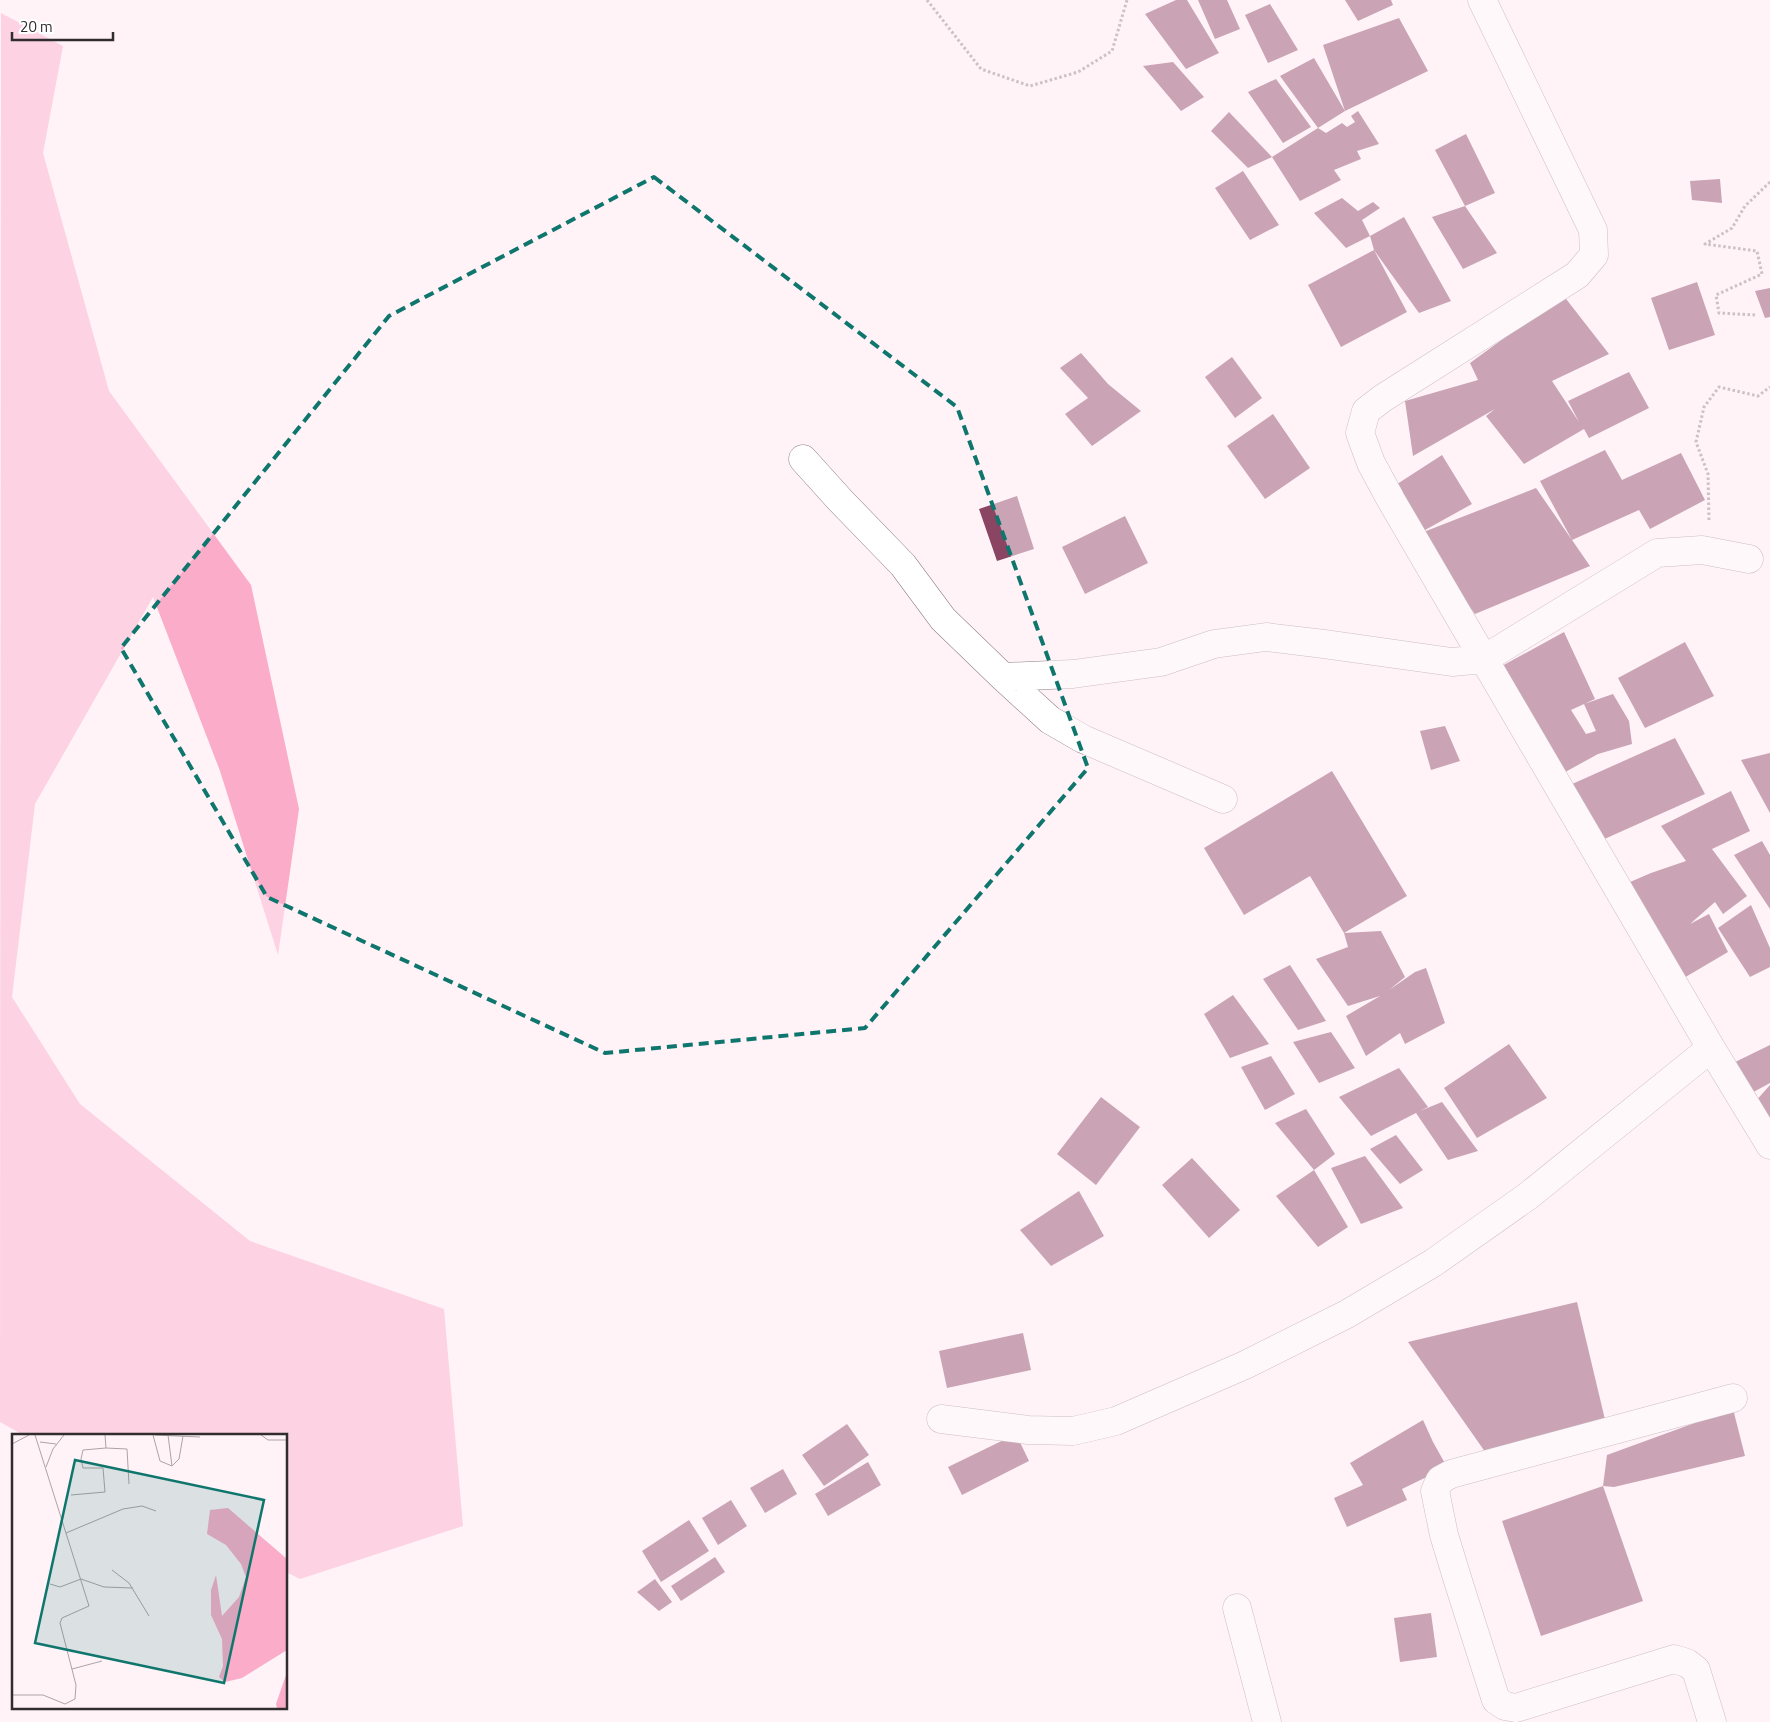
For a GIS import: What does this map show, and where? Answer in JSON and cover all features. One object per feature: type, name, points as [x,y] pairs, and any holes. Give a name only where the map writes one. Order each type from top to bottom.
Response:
[{"type":"street","points":[[1482,0],[1593,230],[1594,255],[1577,275],[1383,398],[1366,411],[1360,433],[1371,463],[1391,500],[1711,1048],[1770,1145]]},
{"type":"street","points":[[803,459],[903,565],[943,619],[1050,720],[1083,739],[1223,799]]},
{"type":"street","points":[[1003,677],[1074,674],[1162,662],[1214,644],[1266,637],[1444,661],[1484,659],[1657,553],[1702,550],[1749,559]]},
{"type":"street","points":[[941,1418],[1028,1430],[1073,1432],[1116,1421],[1245,1365],[1347,1314],[1433,1263],[1528,1196],[1711,1048]]},
{"type":"street","points":[[1712,1722],[1696,1670],[1674,1659],[1516,1708],[1505,1706],[1496,1700],[1444,1535],[1435,1491],[1440,1480],[1451,1474],[1734,1398]]},
{"type":"street","points":[[1237,1608],[1267,1722]]},
{"type":"path","points":[[927,0],[981,69],[1030,86],[1078,72],[1112,51],[1127,0]]},
{"type":"path","points":[[1755,315],[1718,313],[1716,296],[1762,274],[1757,251],[1705,244],[1732,228],[1745,206],[1770,182]]},
{"type":"path","points":[[1702,550],[1709,521],[1708,474],[1696,442],[1704,407],[1719,386],[1758,396],[1770,387]]},
{"type":"highlighted area","points":[[654,177],[957,407],[1088,768],[865,1028],[605,1053],[267,897],[121,648],[389,316]]},
{"type":"shaded area","points":[[1,13],[63,46],[43,153],[109,391],[251,585],[299,809],[278,955],[220,771],[153,597],[35,804],[12,997],[80,1104],[250,1241],[444,1309],[463,1526],[300,1579],[288,1573],[288,1434],[21,1434],[0,1422]]},
{"type":"building","points":[[1176,0],[1187,0],[1219,53],[1186,69],[1145,14]]},
{"type":"building","points":[[1198,0],[1227,0],[1240,29],[1215,39]]},
{"type":"building","points":[[1345,0],[1391,0],[1393,5],[1358,21]]},
{"type":"building","points":[[1270,4],[1298,50],[1268,63],[1245,15]]},
{"type":"building","points":[[1399,18],[1428,71],[1345,111],[1323,45]]},
{"type":"building","points":[[1314,58],[1345,111],[1318,128],[1280,76]]},
{"type":"building","points":[[1173,62],[1204,97],[1181,111],[1143,66]]},
{"type":"building","points":[[1276,79],[1311,127],[1283,143],[1248,92]]},
{"type":"building","points":[[1358,111],[1379,144],[1357,151],[1361,159],[1334,170],[1341,180],[1300,201],[1272,157],[1318,128],[1326,133],[1342,123],[1347,127],[1355,122],[1351,116]]},
{"type":"building","points":[[1229,112],[1272,157],[1248,168],[1211,131]]},
{"type":"building","points":[[1466,134],[1495,193],[1465,206],[1435,150]]},
{"type":"building","points":[[1243,171],[1279,225],[1250,240],[1215,188]]},
{"type":"building","points":[[1720,179],[1722,203],[1692,200],[1690,181]]},
{"type":"building","points":[[1342,198],[1358,211],[1373,202],[1380,208],[1362,220],[1370,236],[1346,248],[1314,213]]},
{"type":"building","points":[[1465,206],[1497,253],[1463,269],[1432,217]]},
{"type":"building","points":[[1404,217],[1451,301],[1419,313],[1374,250],[1370,236]]},
{"type":"building","points":[[1374,250],[1407,312],[1341,347],[1308,285]]},
{"type":"building","points":[[1697,282],[1715,335],[1669,350],[1651,298]]},
{"type":"building","points":[[1770,288],[1770,317],[1765,318],[1755,291]]},
{"type":"building","points":[[1563,295],[1609,354],[1552,381],[1579,422],[1568,401],[1629,372],[1649,408],[1589,438],[1584,429],[1524,464],[1486,416],[1495,409],[1413,456],[1405,401],[1478,380],[1470,363]]},
{"type":"building","points":[[1081,353],[1108,384],[1141,411],[1092,446],[1065,414],[1088,398],[1060,368]]},
{"type":"building","points":[[1232,357],[1262,398],[1235,418],[1205,377]]},
{"type":"building","points":[[1273,414],[1310,468],[1265,499],[1227,446]]},
{"type":"building","points":[[1605,450],[1622,480],[1681,453],[1705,500],[1650,529],[1639,510],[1572,540],[1540,481]]},
{"type":"building","points":[[1442,455],[1472,504],[1416,535],[1391,488]]},
{"type":"building","points":[[1536,488],[1590,566],[1475,614],[1416,535]]},
{"type":"building","points":[[1017,496],[1034,549],[997,561],[979,509]]},
{"type":"building","points":[[1125,516],[1148,563],[1085,594],[1062,547]]},
{"type":"building","points":[[1564,632],[1595,699],[1584,704],[1613,694],[1629,721],[1632,744],[1598,754],[1558,776],[1500,667]],"holes":[[[1584,704],[1596,731],[1586,734],[1571,710]]]},
{"type":"building","points":[[1685,642],[1714,696],[1645,728],[1618,678]]},
{"type":"building","points":[[1445,726],[1460,761],[1431,770],[1420,731]]},
{"type":"building","points":[[1675,738],[1705,794],[1600,841],[1561,789]]},
{"type":"building","points":[[1770,753],[1770,813],[1741,760]]},
{"type":"building","points":[[1332,771],[1407,896],[1344,933],[1310,876],[1244,915],[1204,848]]},
{"type":"building","points":[[1731,791],[1750,831],[1712,849],[1747,896],[1723,914],[1715,902],[1690,924],[1709,914],[1728,952],[1677,982],[1623,885],[1686,861],[1661,826]]},
{"type":"building","points":[[1762,841],[1770,855],[1770,909],[1734,855]]},
{"type":"building","points":[[1751,905],[1770,948],[1770,967],[1750,977],[1718,928]]},
{"type":"building","points":[[1381,931],[1405,977],[1389,990],[1415,972],[1426,968],[1445,1023],[1405,1044],[1400,1033],[1366,1056],[1346,1016],[1380,996],[1348,1006],[1316,959],[1348,947],[1344,933]]},
{"type":"building","points":[[1290,965],[1326,1021],[1298,1030],[1263,979]]},
{"type":"building","points":[[1233,995],[1269,1044],[1230,1058],[1204,1014]]},
{"type":"building","points":[[1331,1032],[1355,1068],[1319,1083],[1293,1042]]},
{"type":"building","points":[[1509,1044],[1547,1098],[1477,1138],[1444,1088]]},
{"type":"building","points":[[1770,1045],[1770,1083],[1748,1095],[1727,1066]]},
{"type":"building","points":[[1271,1056],[1295,1094],[1265,1110],[1241,1067]]},
{"type":"building","points":[[1399,1068],[1428,1107],[1420,1111],[1442,1102],[1478,1151],[1448,1160],[1416,1113],[1371,1136],[1339,1097]]},
{"type":"building","points":[[1770,1085],[1770,1138],[1754,1103]]},
{"type":"building","points":[[1101,1097],[1140,1127],[1096,1185],[1057,1154]]},
{"type":"building","points":[[1306,1109],[1335,1154],[1314,1170],[1275,1123]]},
{"type":"building","points":[[1396,1135],[1423,1170],[1400,1184],[1370,1149]]},
{"type":"building","points":[[1365,1156],[1403,1208],[1361,1224],[1331,1168]]},
{"type":"building","points":[[1192,1158],[1240,1210],[1209,1238],[1162,1185]]},
{"type":"building","points":[[1314,1170],[1348,1227],[1318,1247],[1276,1196]]},
{"type":"building","points":[[1079,1191],[1104,1236],[1051,1266],[1020,1230]]},
{"type":"building","points":[[1577,1302],[1607,1428],[1488,1456],[1408,1342]]},
{"type":"building","points":[[1023,1333],[1031,1370],[947,1388],[939,1351]]},
{"type":"building","points":[[1733,1409],[1745,1456],[1614,1487],[1603,1486],[1607,1455]]},
{"type":"building","points":[[1423,1420],[1447,1467],[1402,1489],[1407,1500],[1347,1527],[1334,1498],[1363,1485],[1350,1463]]},
{"type":"building","points":[[847,1424],[869,1455],[824,1486],[802,1455]]},
{"type":"building","points":[[1016,1434],[1029,1461],[962,1495],[948,1467]]},
{"type":"building","points":[[868,1462],[881,1485],[828,1516],[815,1494]]},
{"type":"building","points":[[783,1469],[797,1494],[765,1513],[750,1488]]},
{"type":"building","points":[[1603,1486],[1643,1601],[1541,1636],[1502,1521]]},
{"type":"building","points":[[731,1500],[747,1526],[718,1545],[702,1518]]},
{"type":"building","points":[[689,1520],[709,1551],[661,1582],[642,1551]]},
{"type":"building","points":[[715,1557],[725,1572],[681,1601],[671,1586]]},
{"type":"building","points":[[655,1579],[672,1602],[659,1611],[637,1592]]},
{"type":"building","points":[[1431,1613],[1437,1657],[1400,1662],[1394,1618]]}]
